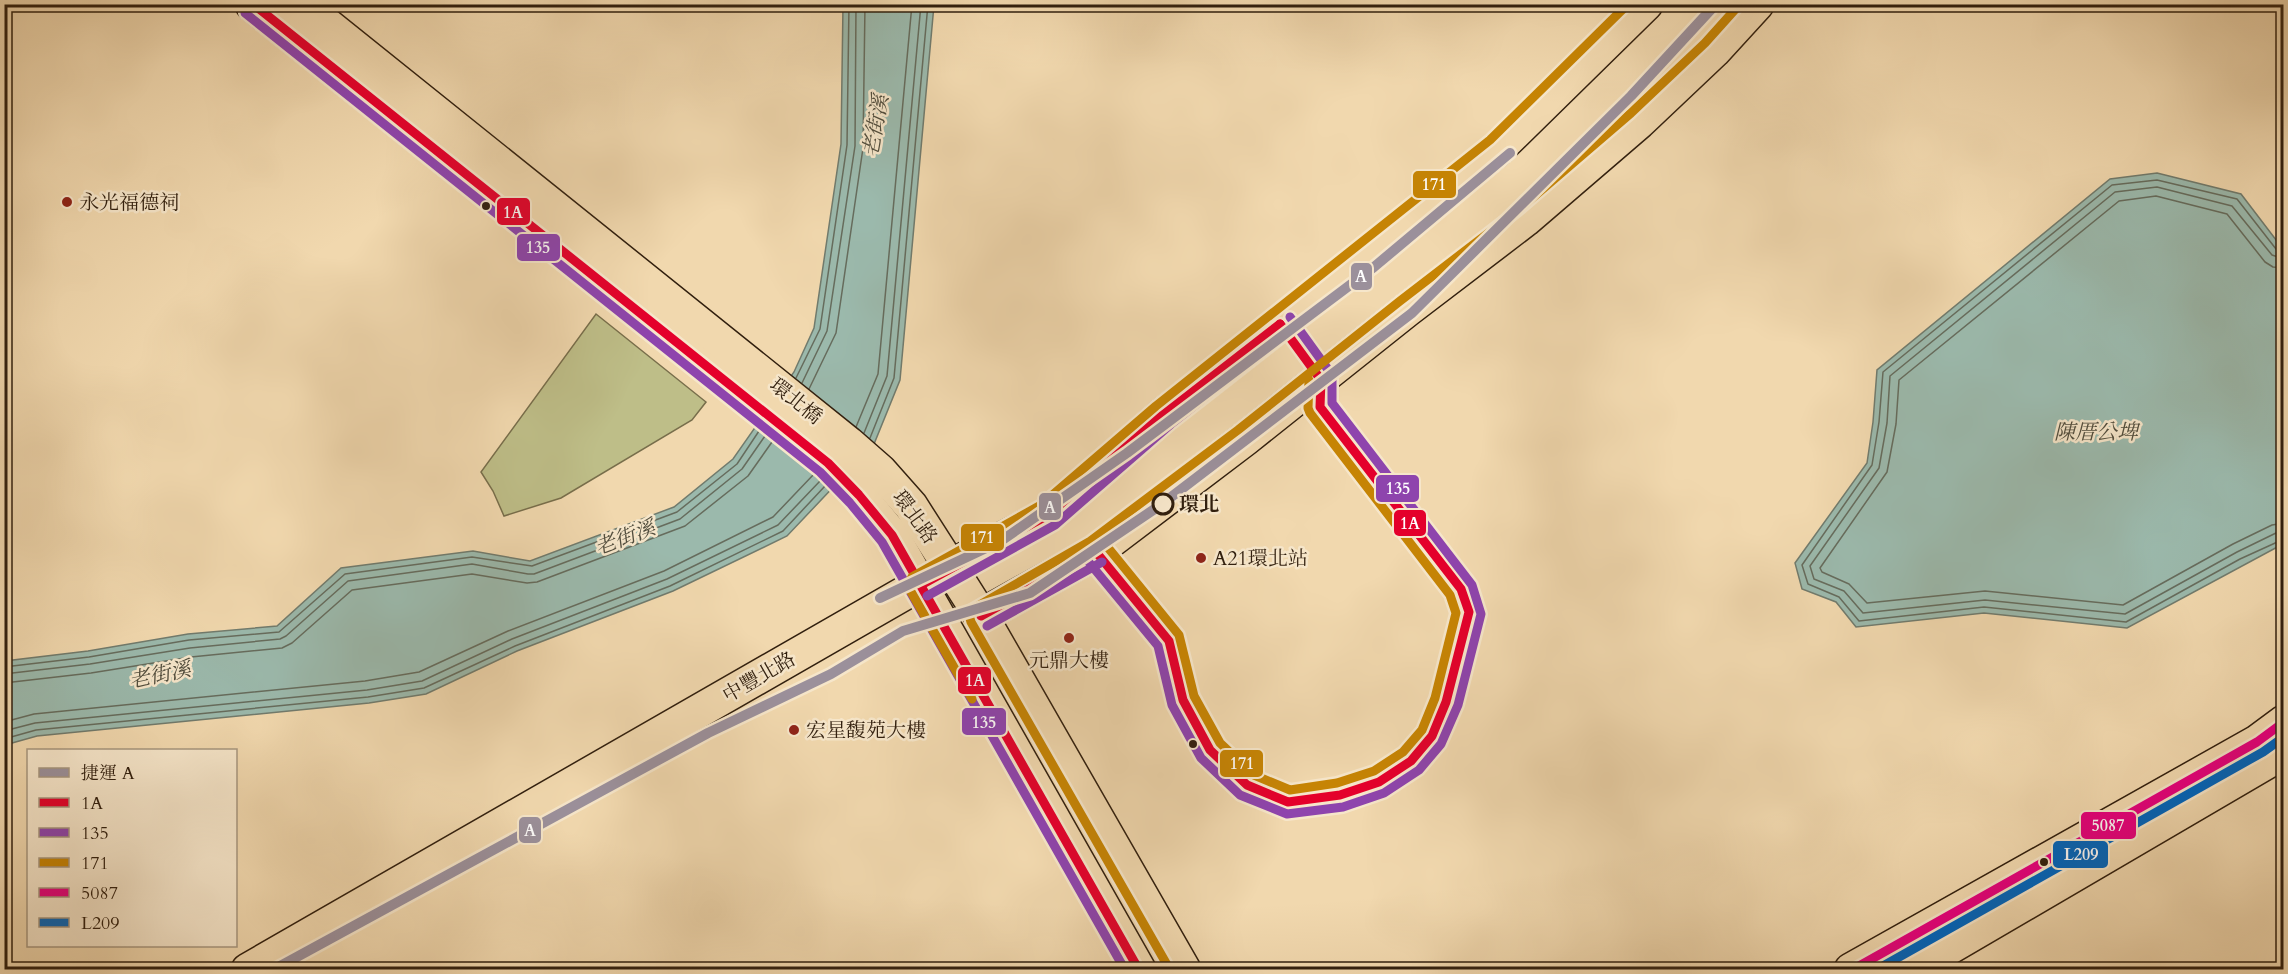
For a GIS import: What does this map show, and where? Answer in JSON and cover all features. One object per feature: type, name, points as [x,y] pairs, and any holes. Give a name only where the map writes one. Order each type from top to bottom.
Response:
[{"type":"main road","points":[[252,4],[703,346]]},
{"type":"main road","points":[[301,4],[703,346]]},
{"type":"main road","name":"中豐北路","points":[[248,969],[950,567],[1048,515],[1163,414],[1280,324],[1498,149],[1646,4]]},
{"type":"main road","points":[[921,585],[981,616],[1096,552],[1296,400],[1407,310],[1526,220],[1639,122],[1714,51],[1756,4]]},
{"type":"main road","name":"環北橋","points":[[703,346],[828,462],[870,483]]},
{"type":"main road","name":"環北路","points":[[870,483],[911,506],[981,616],[1184,969]]},
{"type":"main road","name":"環北路","points":[[870,483],[892,535],[1139,969]]},
{"type":"main road","points":[[1851,969],[2257,742],[2283,722]]},
{"type":"main road","points":[[1911,969],[2283,752]]},
{"type":"green space","points":[[596,314],[706,402],[692,420],[561,498],[504,516],[493,491],[481,472]]},
{"type":"water","name":"老街溪","points":[[843,5],[934,5],[900,380],[874,444],[787,536],[673,591],[517,651],[426,694],[369,703],[37,736],[5,745],[5,661],[88,651],[188,634],[277,626],[341,568],[473,551],[530,561],[674,507],[733,459],[794,372],[814,328],[841,144]]},
{"type":"water","name":"陳厝公埤","points":[[2157,173],[2241,194],[2283,249],[2283,544],[2127,628],[1984,613],[1856,627],[1836,602],[1802,589],[1795,563],[1867,463],[1877,370],[2110,179]]},
{"type":"metro line","name":"A","points":[[273,970],[708,733],[831,674],[903,631],[1030,593],[1162,504],[1412,313],[1631,96],[1716,4]]},
{"type":"metro line","name":"A","points":[[880,598],[1001,541],[1127,453],[1374,267],[1510,153]]},
{"type":"transit line","name":"1A","points":[[253,4],[828,463],[859,495],[892,535],[1139,970]]},
{"type":"transit line","name":"171","points":[[972,699],[910,590],[909,583],[912,577],[1041,505],[1156,406],[1490,140],[1628,4]]},
{"type":"transit line","name":"171","points":[[1170,970],[971,622],[969,615],[971,610],[1089,542],[1238,430],[1517,211],[1631,113],[1705,43],[1740,4]]},
{"type":"transit line","name":"135","points":[[245,13],[820,472],[850,503],[882,542],[1125,970]]},
{"type":"transit line","name":"135","points":[[1087,560],[1158,646],[1172,705],[1201,758],[1240,795],[1287,814],[1343,807],[1384,793],[1419,770],[1441,744],[1458,705],[1481,614],[1472,585],[1332,403],[1332,375],[1290,317]]},
{"type":"transit line","name":"1A","points":[[1096,552],[1169,641],[1183,700],[1210,750],[1247,785],[1288,802],[1340,795],[1379,782],[1411,761],[1432,736],[1446,702],[1469,612],[1461,589],[1320,407],[1321,380],[1280,324]]},
{"type":"transit line","name":"1A","points":[[921,585],[1048,515],[1163,415],[1280,324]]},
{"type":"transit line","name":"135","points":[[927,596],[1055,525],[1171,424],[1287,333]]},
{"type":"transit line","name":"171","points":[[1105,544],[1179,635],[1194,696],[1220,743],[1254,775],[1290,790],[1337,783],[1374,771],[1403,752],[1422,730],[1435,698],[1456,613],[1450,595],[1310,413],[1308,408],[1309,380]]},
{"type":"transit line","name":"1A","points":[[981,616],[1096,552]]},
{"type":"transit line","name":"135","points":[[987,626],[1102,562]]},
{"type":"transit line","name":"5087","points":[[1852,970],[2257,742],[2284,722]]},
{"type":"transit line","name":"L209","points":[[1876,970],[2263,752],[2284,737]]},
{"type":"place","name":"永光福德祠","points":[[67,202]]},
{"type":"place","name":"環北","points":[[1163,504]]},
{"type":"place","name":"A21環北站","points":[[1201,558]]},
{"type":"place","name":"元鼎大樓","points":[[1069,638]]},
{"type":"place","name":"宏星馥苑大樓","points":[[794,730]]}]
